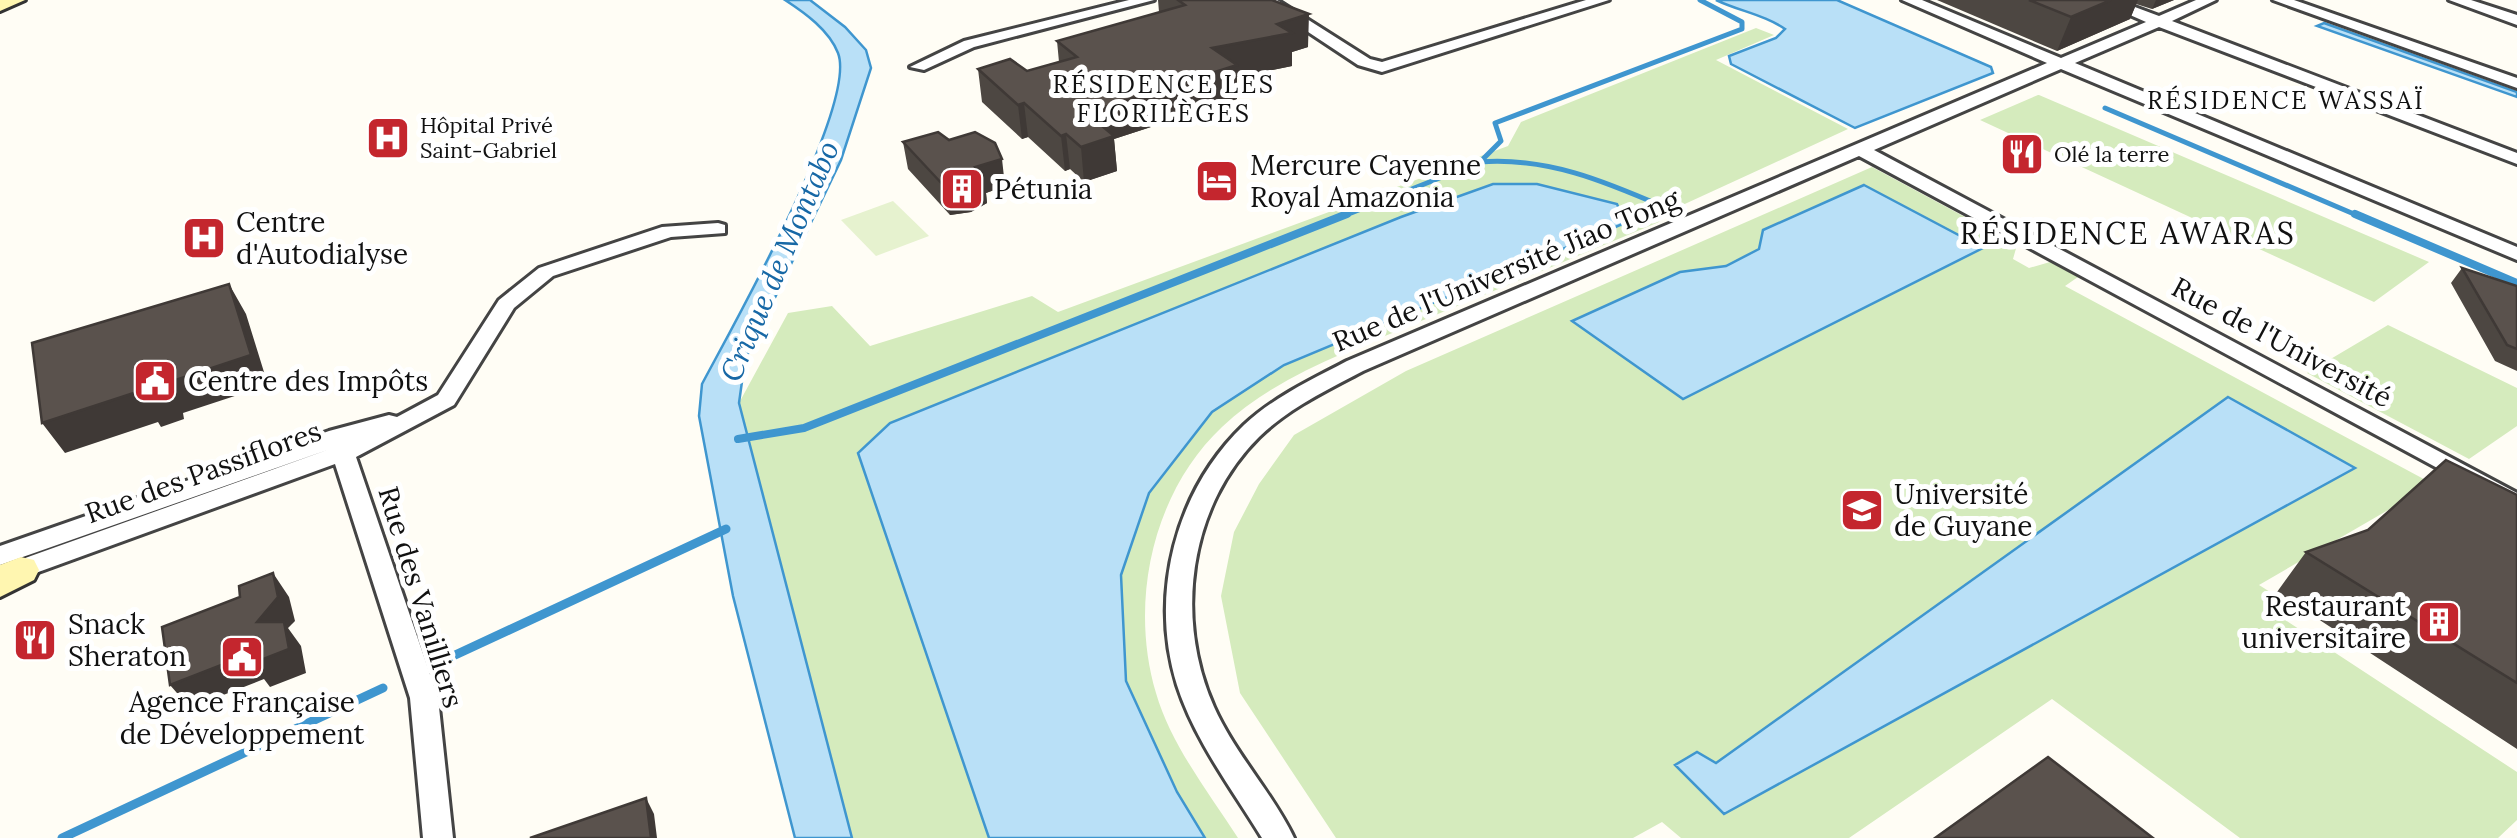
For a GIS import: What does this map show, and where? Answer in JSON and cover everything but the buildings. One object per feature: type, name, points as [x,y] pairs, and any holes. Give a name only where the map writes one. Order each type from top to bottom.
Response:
[{"type":"main road","points":[[0,5],[14,0]]},
{"type":"street","points":[[918,67],[969,44],[1148,0]]},
{"type":"street","points":[[1266,0],[1372,66],[1396,66],[1602,0]]},
{"type":"street","points":[[1909,0],[2513,248]]},
{"type":"street","points":[[2102,0],[2517,158]]},
{"type":"street","name":"Rue de l'Université Jiao Tong","points":[[1279,838],[1223,749],[1191,686],[1177,613],[1185,542],[1211,482],[1241,441],[1288,402],[1355,366],[2209,0]]},
{"type":"street","points":[[2280,0],[2517,84]]},
{"type":"street","points":[[2456,0],[2517,20]]},
{"type":"street","name":"Rue de l'Université","points":[[1861,150],[2517,503]]},
{"type":"street","name":"Rue des Passiflores","points":[[6,565],[422,414],[455,389],[510,298],[546,272],[669,231],[718,229]]},
{"type":"street","name":"Rue des Vanilliers","points":[[340,445],[424,698],[438,838]]},
{"type":"green space","points":[[1756,28],[1774,35],[1716,60],[1848,129],[1663,214],[1659,222],[1291,378],[1222,427],[1178,484],[1153,551],[1145,623],[1148,658],[1171,731],[1238,838],[1205,838],[1177,792],[1126,681],[1121,575],[1149,493],[1212,412],[1284,365],[1625,224],[1537,184],[1493,184],[1401,217],[890,423],[858,452],[989,838],[852,838],[739,403],[788,313],[832,306],[870,346],[1032,296],[1058,312],[1508,146],[1521,122]]},
{"type":"green space","points":[[2038,95],[2429,262],[2374,302],[1980,120]]},
{"type":"green space","name":"Université de Guyane","points":[[1872,167],[2017,245],[2013,259],[2029,268],[2050,262],[2078,277],[2065,286],[2433,484],[2259,585],[2291,605],[2282,618],[2517,772],[2517,820],[2498,838],[2240,838],[2052,699],[1849,838],[1681,838],[1662,822],[1633,838],[1336,838],[1240,693],[1221,596],[1234,532],[1259,484],[1294,435],[1406,371]]},
{"type":"green space","points":[[893,201],[929,236],[876,256],[841,220]]},
{"type":"green space","points":[[2388,325],[2517,388],[2517,426],[2469,459],[2307,373]]},
{"type":"water","name":"Crique de Montabo","points":[[785,0],[810,0],[845,27],[866,50],[871,68],[841,160],[745,360],[739,403],[852,838],[795,838],[733,596],[699,416],[702,384],[763,269],[811,166],[839,80],[838,53],[829,37]]},
{"type":"water","points":[[1716,0],[1837,0],[1991,67],[1993,73],[1855,128],[1731,64],[1729,56],[1776,38],[1785,29]]},
{"type":"water","points":[[2324,23],[2517,92],[2517,97],[2317,26]]},
{"type":"water","points":[[1493,184],[1537,184],[1617,204],[1625,223],[1284,365],[1212,412],[1149,493],[1121,575],[1126,681],[1177,792],[1205,838],[989,838],[858,453],[890,423],[1401,217]]},
{"type":"water","points":[[1864,185],[1983,248],[1683,399],[1572,321],[1680,272],[1726,266],[1759,249],[1763,230]]},
{"type":"water","points":[[2228,397],[2355,468],[1724,814],[1675,765],[1697,752],[1716,763]]},
{"type":"waterway","points":[[1481,161],[1501,141],[1495,123],[1742,29],[1742,22],[1700,0]]},
{"type":"waterway","points":[[2105,108],[2361,217]]},
{"type":"waterway","points":[[1341,217],[1480,162],[1505,161],[1552,167],[1597,180],[1664,207]]},
{"type":"waterway","points":[[738,439],[804,428],[1347,214]]},
{"type":"waterway","points":[[2355,214],[2517,283]]},
{"type":"waterway","points":[[453,656],[726,529]]},
{"type":"waterway","points":[[62,838],[383,688]]},
{"type":"place","name":"Hôpital Privé Saint-Gabriel","points":[[388,138]]},
{"type":"place","name":"Olé la terre","points":[[2022,154]]},
{"type":"place","name":"Mercure Cayenne Royal Amazonia","points":[[1217,181]]},
{"type":"place","name":"Pétunia","points":[[962,189]]},
{"type":"place","name":"Centre d'Autodialyse","points":[[204,238]]},
{"type":"place","name":"Centre des Impôts","points":[[155,381]]},
{"type":"place","name":"Université de Guyane","points":[[1862,510]]},
{"type":"place","name":"Restaurant universitaire","points":[[2439,622]]},
{"type":"place","name":"Snack Sheraton","points":[[35,640]]},
{"type":"place","name":"Agence Française de Développement","points":[[242,657]]},
{"type":"district","name":"RÉSIDENCE LES FLORILÈGES","points":[[1164,98]]},
{"type":"district","name":"RÉSIDENCE WASSAÏ","points":[[2286,100]]},
{"type":"district","name":"RÉSIDENCE AWARAS","points":[[2128,233]]}]
